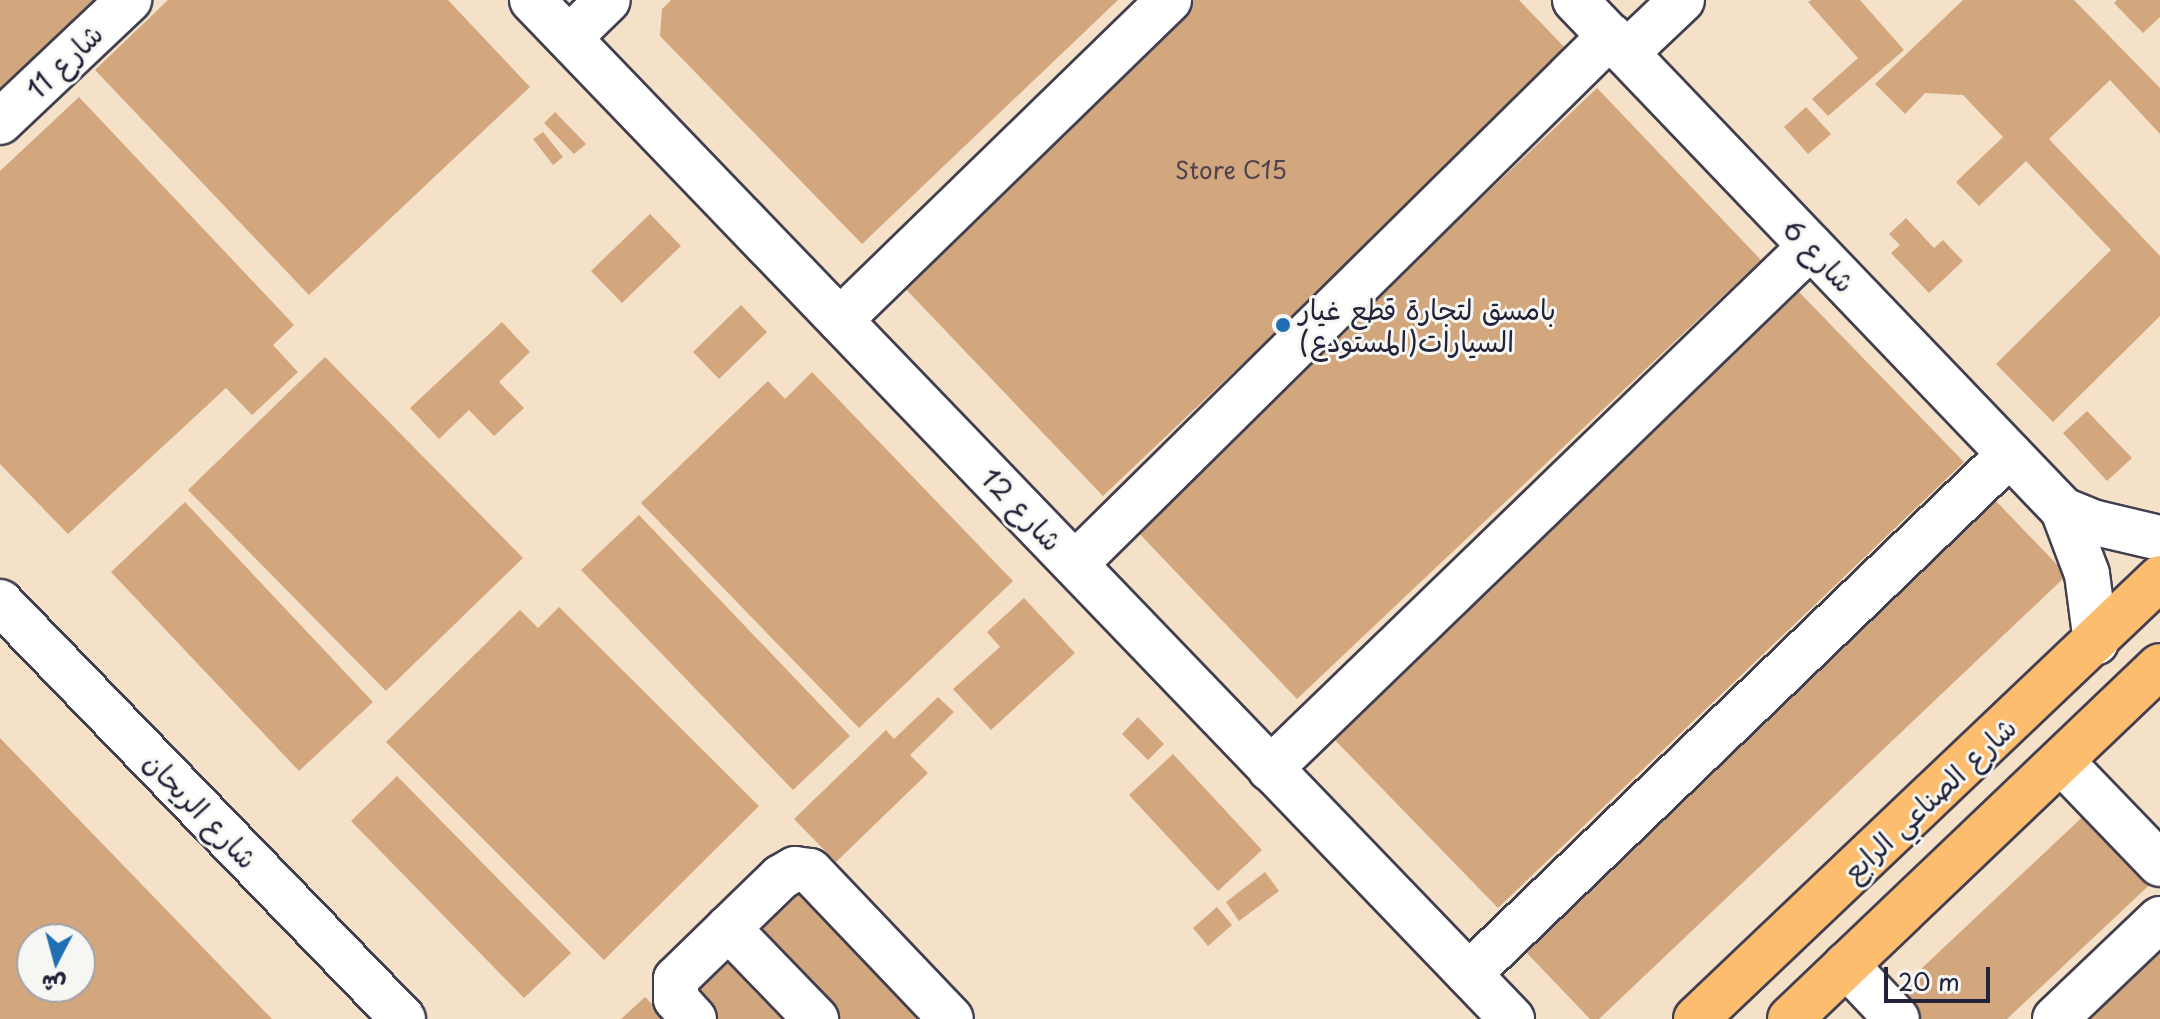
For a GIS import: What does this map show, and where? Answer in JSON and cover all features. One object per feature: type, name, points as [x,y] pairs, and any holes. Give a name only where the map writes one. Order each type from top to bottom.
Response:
[{"type":"main road","name":"شارع الصناعي الرابع","points":[[1696,1019],[2160,578]]},
{"type":"main road","points":[[1790,1019],[2160,666]]},
{"type":"street","name":"شارع 11","points":[[0,122],[129,0]]},
{"type":"street","name":"شارع 12","points":[[532,0],[1512,1019]]},
{"type":"street","points":[[569,38],[608,0]]},
{"type":"street","points":[[840,320],[1169,0]]},
{"type":"street","name":"شارع 6","points":[[1575,0],[2063,510],[2087,574],[2096,642]]},
{"type":"street","points":[[1075,564],[1618,45],[1682,0]]},
{"type":"street","points":[[1270,769],[1811,246]]},
{"type":"street","points":[[1469,974],[2010,454]]},
{"type":"street","name":"شارع 6","points":[[2063,510],[2096,523],[2160,538]]},
{"type":"street","name":"شارع الريحان","points":[[0,602],[403,1019]]},
{"type":"street","points":[[2061,761],[2160,864]]},
{"type":"street","points":[[694,1019],[676,999],[676,979],[781,877],[795,869],[810,871],[951,1019]]},
{"type":"street","points":[[2055,1019],[2160,919]]},
{"type":"street","points":[[728,928],[816,1019]]},
{"type":"street","points":[[1846,965],[1897,1019]]},
{"type":"building","points":[[0,0],[108,0],[0,105]]},
{"type":"building","points":[[168,0],[448,0],[530,87],[309,295],[95,70]]},
{"type":"building","points":[[671,0],[1118,0],[862,244],[660,36],[662,9]]},
{"type":"building","points":[[1193,0],[1519,0],[1570,53],[1103,496],[900,283]]},
{"type":"building","points":[[1860,0],[1904,50],[1828,116],[1812,99],[1858,58],[1808,2]]},
{"type":"building","points":[[1963,0],[2074,0],[2160,88],[2160,134],[2110,80],[2049,139],[2160,256],[2160,316],[2053,422],[1996,364],[2111,250],[2026,161],[1979,206],[1956,182],[2003,137],[1963,95],[1925,93],[1905,114],[1875,84]]},
{"type":"building","points":[[2117,0],[2160,0],[2160,17],[2143,33],[2114,3]]},
{"type":"building","points":[[1597,88],[1761,260],[1297,699],[1134,528]]},
{"type":"building","points":[[79,97],[294,325],[273,345],[298,372],[252,415],[226,388],[68,534],[0,464],[0,171]]},
{"type":"building","points":[[1806,107],[1831,134],[1808,154],[1784,127]]},
{"type":"building","points":[[555,112],[586,144],[574,154],[544,123]]},
{"type":"building","points":[[543,132],[563,157],[553,165],[533,139]]},
{"type":"building","points":[[650,214],[681,246],[622,303],[591,271]]},
{"type":"building","points":[[1906,218],[1934,248],[1943,240],[1963,261],[1929,293],[1891,253],[1900,245],[1889,234]]},
{"type":"building","points":[[1799,292],[1964,462],[1498,908],[1333,738]]},
{"type":"building","points":[[741,305],[767,332],[719,379],[693,352]]},
{"type":"building","points":[[502,322],[530,352],[499,382],[524,408],[494,436],[469,410],[439,439],[410,408]]},
{"type":"building","points":[[325,357],[523,558],[386,691],[188,490]]},
{"type":"building","points":[[812,372],[1013,581],[859,728],[641,503],[768,381],[785,399]]},
{"type":"building","points":[[2087,411],[2132,458],[2107,481],[2063,433]]},
{"type":"building","points":[[1995,500],[2067,575],[1599,1019],[1590,1019],[1523,949]]},
{"type":"building","points":[[185,502],[373,702],[299,771],[111,572]]},
{"type":"building","points":[[639,515],[850,736],[793,790],[581,570]]},
{"type":"building","points":[[1024,598],[1075,653],[991,730],[953,689],[1000,647],[987,632]]},
{"type":"building","points":[[559,607],[759,806],[604,960],[386,742],[520,610],[538,628]]},
{"type":"building","points":[[938,697],[954,712],[910,755],[928,773],[836,862],[794,819],[886,730],[894,739]]},
{"type":"building","points":[[1138,717],[1164,744],[1148,760],[1122,734]]},
{"type":"building","points":[[0,738],[272,1019],[0,1019]]},
{"type":"building","points":[[1173,754],[1262,850],[1218,891],[1129,795]]},
{"type":"building","points":[[397,776],[571,953],[524,998],[351,821]]},
{"type":"building","points":[[2093,807],[2160,875],[2007,1019],[1905,1019],[1887,1001]]},
{"type":"building","points":[[1265,872],[1279,891],[1239,921],[1226,902]]},
{"type":"building","points":[[798,875],[935,1019],[835,1019],[746,926]]},
{"type":"building","points":[[1217,907],[1232,925],[1208,946],[1193,928]]},
{"type":"building","points":[[2160,932],[2160,1019],[2070,1019]]},
{"type":"building","points":[[732,950],[798,1019],[718,1019],[690,990]]},
{"type":"building","points":[[645,997],[667,1019],[621,1019]]},
{"type":"place","name":"بامسق لتجارة قطع غيار السيارات(المستودع)","points":[[1283,325]]}]
